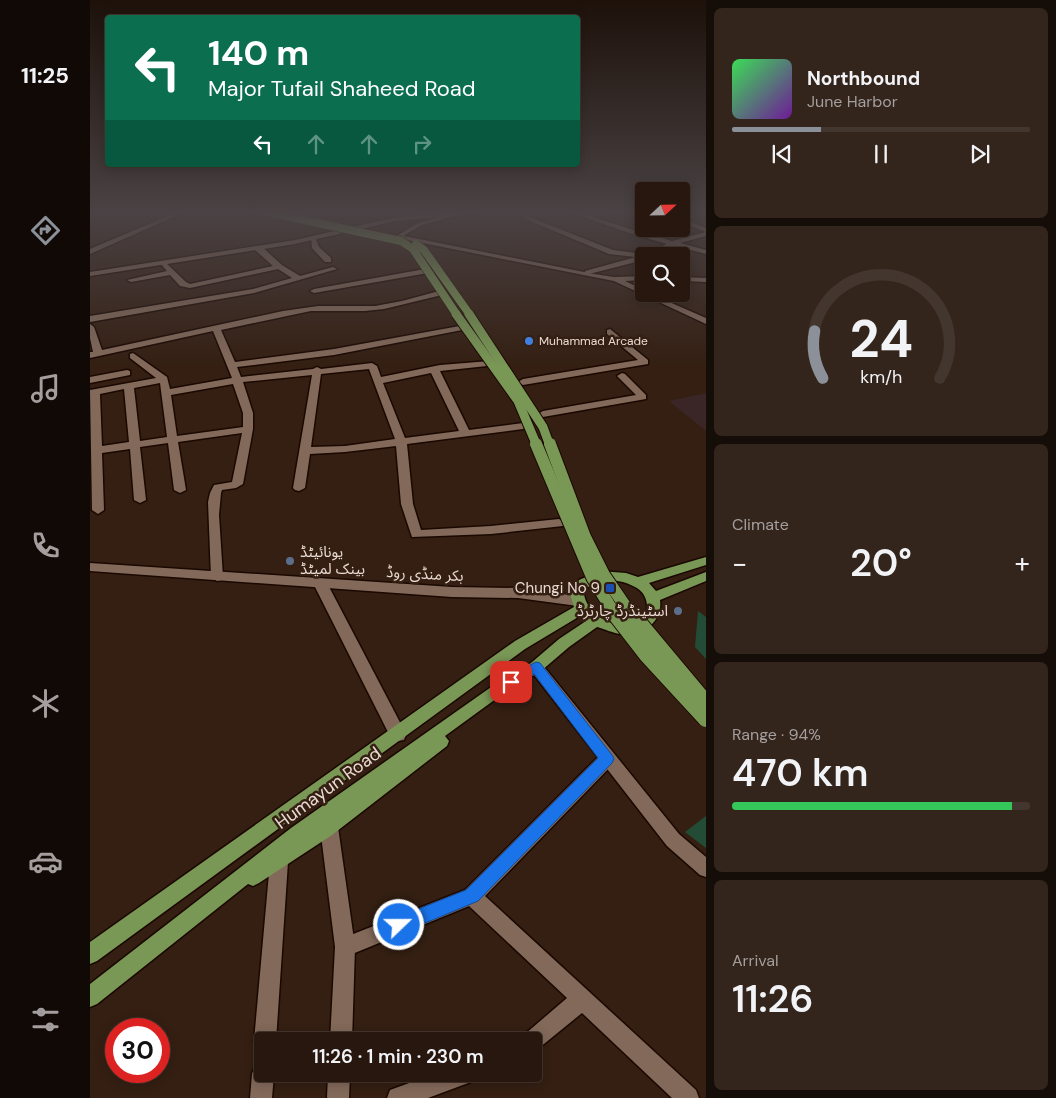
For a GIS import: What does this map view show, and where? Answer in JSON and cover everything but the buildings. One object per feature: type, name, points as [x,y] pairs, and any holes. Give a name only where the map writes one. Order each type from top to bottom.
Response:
[{"type":"main road","points":[[422,263],[518,401],[592,577],[618,619],[653,662],[706,719]]},
{"type":"main road","points":[[433,263],[492,346],[543,427],[582,528],[604,575],[635,620],[706,703]]},
{"type":"main road","points":[[638,582],[706,561]]},
{"type":"main road","points":[[611,575],[629,578],[638,582],[654,597],[656,606],[654,615],[648,622],[638,627],[615,628],[596,622],[580,605],[579,588],[591,578],[611,575]]},
{"type":"main road","points":[[654,597],[676,586],[706,576]]},
{"type":"main road","name":"Humayun Road","points":[[90,954],[398,735],[520,645],[580,605]]},
{"type":"main road","name":"Humayun Road","points":[[90,997],[297,834],[499,689],[536,667],[564,642],[596,622]]},
{"type":"main road","points":[[219,895],[279,862],[329,827],[500,698],[536,667]]},
{"type":"street","points":[[90,274],[162,263]]},
{"type":"street","points":[[164,263],[184,284],[190,286],[280,267]]},
{"type":"street","points":[[276,263],[298,278]]},
{"type":"street","points":[[537,263],[614,279],[635,278]]},
{"type":"street","points":[[591,274],[623,263]]},
{"type":"street","points":[[90,319],[254,290],[333,269]]},
{"type":"street","points":[[314,291],[425,270]]},
{"type":"street","points":[[131,280],[172,272]]},
{"type":"street","points":[[614,279],[635,290]]},
{"type":"street","points":[[690,279],[706,280]]},
{"type":"street","points":[[90,327],[97,345],[94,355],[313,309],[354,309],[392,306],[439,293]]},
{"type":"street","points":[[662,302],[706,321]]},
{"type":"street","points":[[232,365],[334,352],[462,327]]},
{"type":"street","points":[[216,329],[248,407],[248,429],[237,484],[218,487],[215,491],[214,517],[217,577]]},
{"type":"street","points":[[523,382],[645,362],[610,332]]},
{"type":"street","points":[[134,356],[164,378],[180,490]]},
{"type":"street","points":[[378,381],[434,369],[487,363]]},
{"type":"street","points":[[166,393],[238,380],[370,365],[373,367],[401,441],[407,504],[416,534],[491,530],[559,523]]},
{"type":"street","points":[[434,369],[465,433]]},
{"type":"street","points":[[299,488],[318,370]]},
{"type":"street","points":[[90,380],[127,373]]},
{"type":"street","points":[[543,414],[643,397],[622,376]]},
{"type":"street","points":[[98,510],[93,450],[92,393],[129,387],[164,378]]},
{"type":"street","points":[[129,387],[140,500]]},
{"type":"street","points":[[305,451],[345,449],[523,426]]},
{"type":"street","points":[[93,450],[248,429]]},
{"type":"street","name":"بکر منڈی روڈ","points":[[90,568],[452,592],[518,593],[580,605]]},
{"type":"street","points":[[320,583],[398,735]]},
{"type":"street","points":[[536,667],[673,840],[706,869]]},
{"type":"street","points":[[345,947],[472,896],[607,759]]},
{"type":"street","points":[[329,827],[345,947],[341,1032]]},
{"type":"street","points":[[266,1032],[279,862]]},
{"type":"street","points":[[472,896],[688,1098]]},
{"type":"street","points":[[542,1033],[582,999]]},
{"type":"street","points":[[261,1098],[262,1082]]},
{"type":"street","points":[[338,1098],[339,1082]]},
{"type":"street","points":[[398,1098],[442,1082]]},
{"type":"shaded area","points":[[706,393],[706,431],[669,401]]},
{"type":"green space","points":[[698,611],[706,617],[706,659],[695,647]]},
{"type":"green space","points":[[706,816],[706,848],[685,832]]},
{"type":"place","name":"Muhammad Arcade","points":[[529,341]]},
{"type":"place","name":"یونائیٹڈ بینک لمیٹڈ","points":[[290,561]]},
{"type":"place","name":"Chungi No 9","points":[[610,588]]},
{"type":"place","name":"اسٹینڈرڈ چارٹرڈ","points":[[678,611]]},
{"type":"route","points":[[399,925],[472,896],[607,759],[536,667],[511,682]]}]
